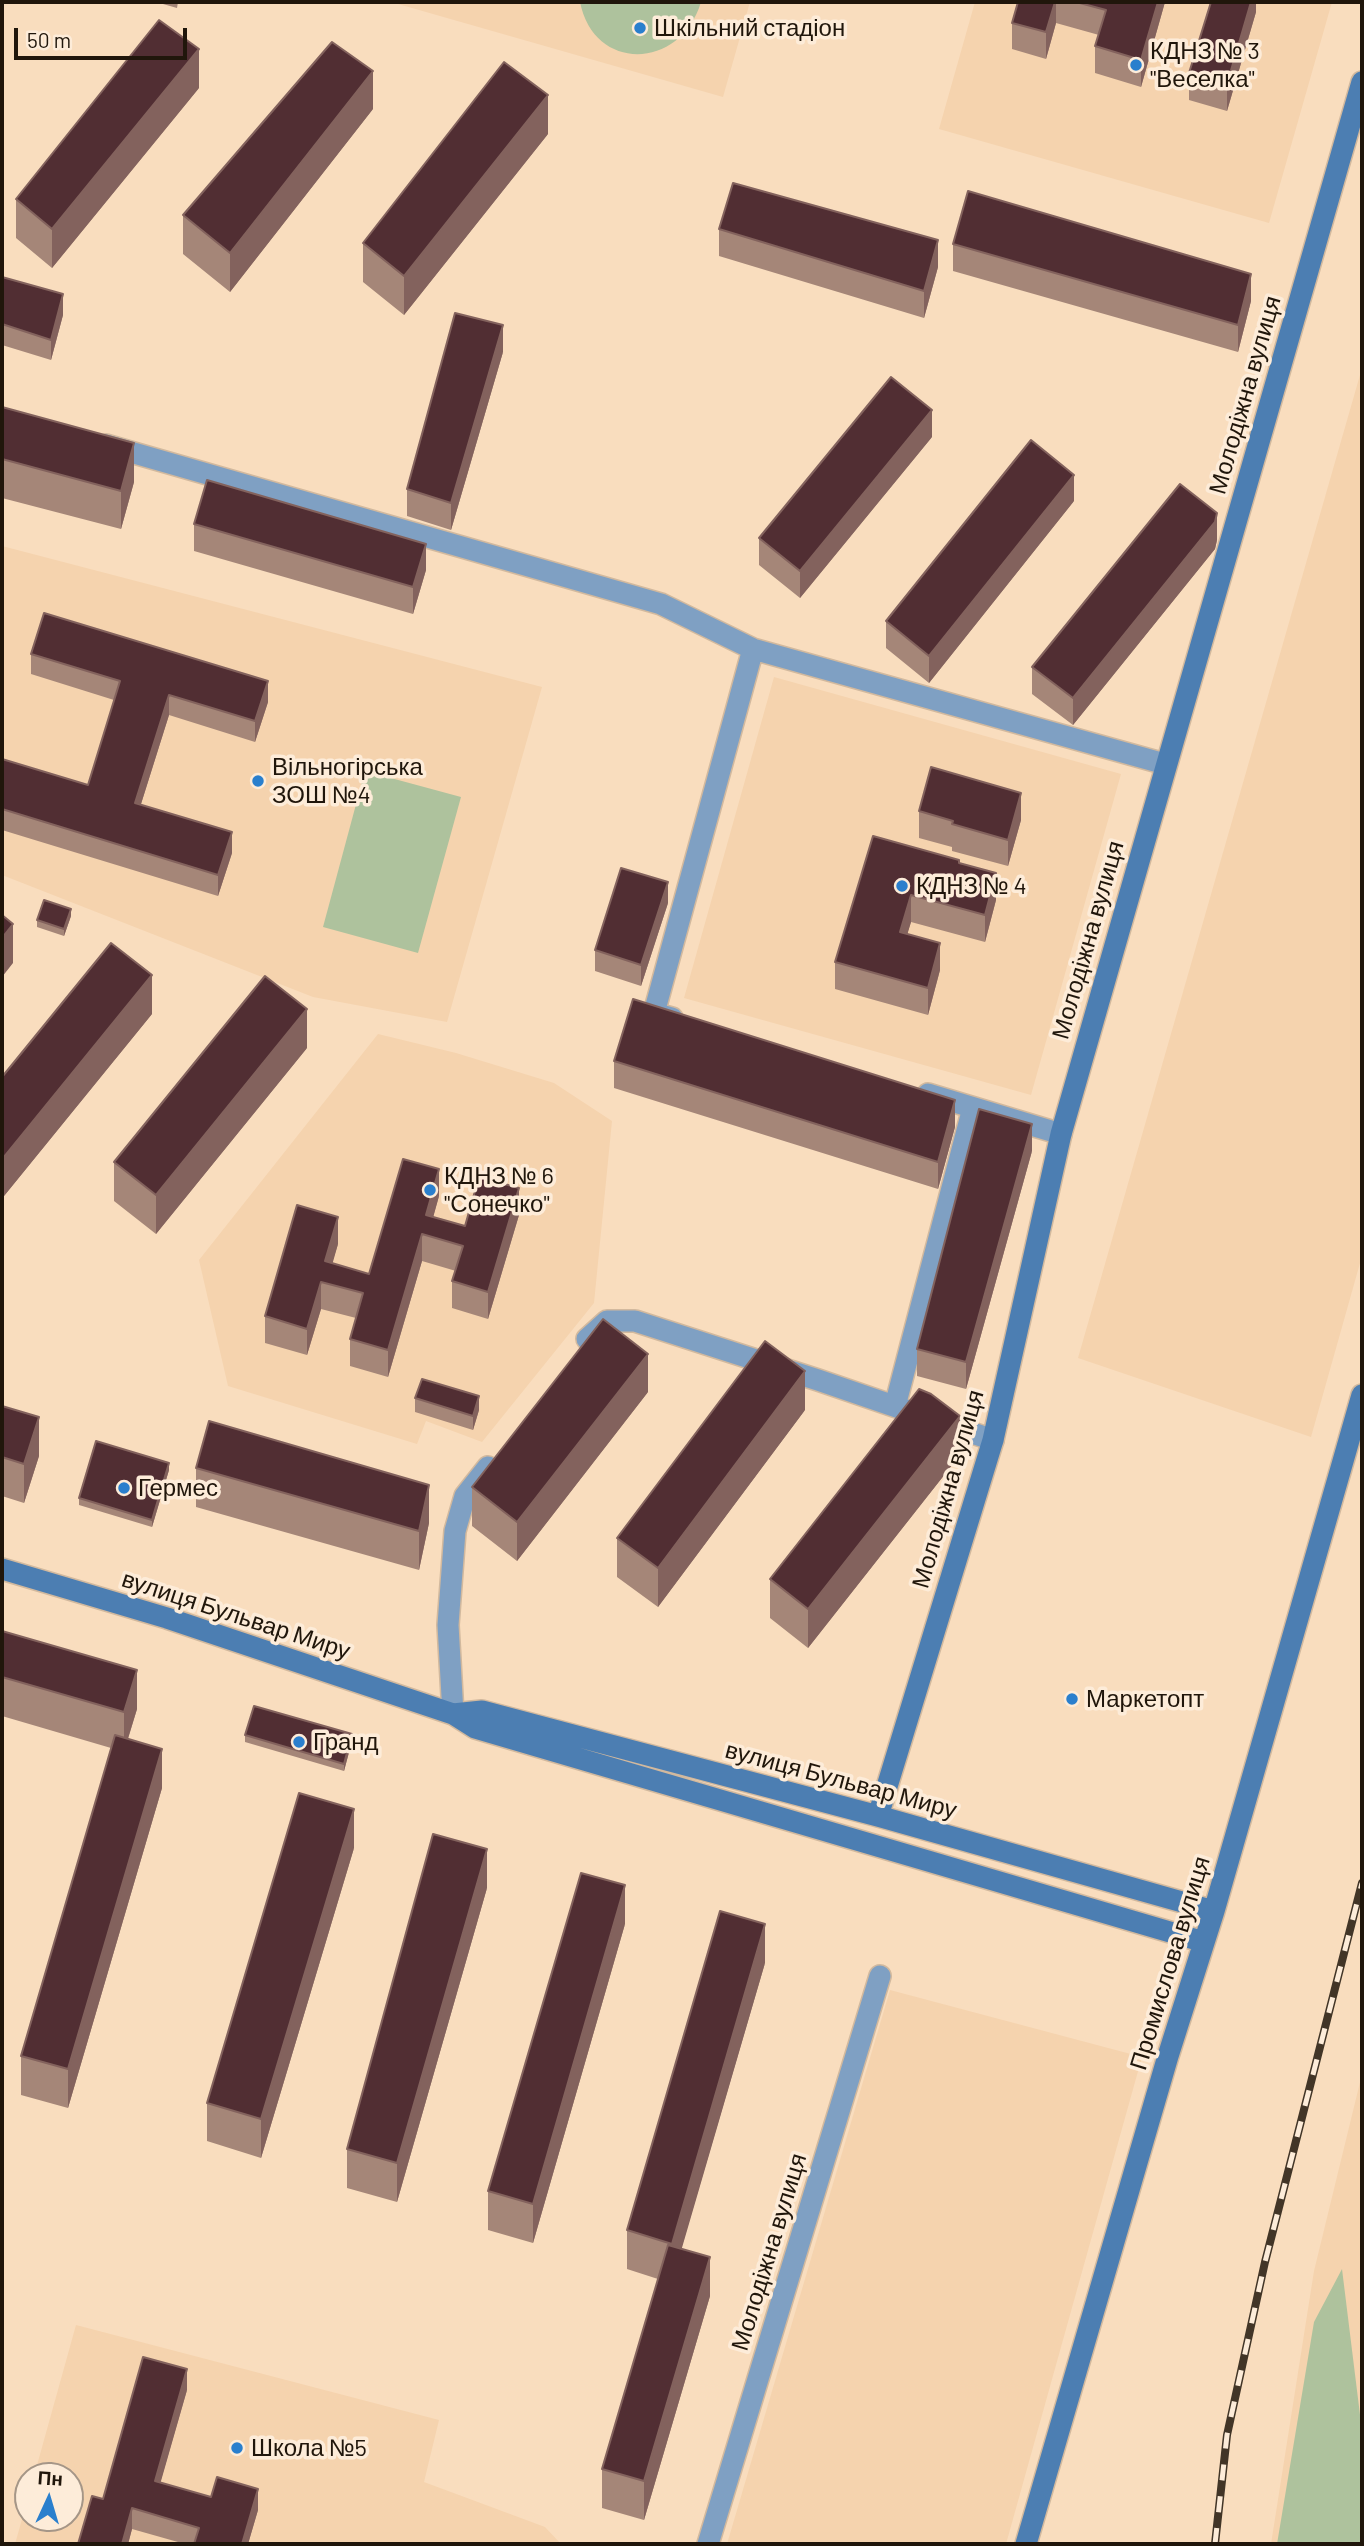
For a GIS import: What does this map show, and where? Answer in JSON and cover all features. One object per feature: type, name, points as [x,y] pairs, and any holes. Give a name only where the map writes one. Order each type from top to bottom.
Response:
[{"type":"street","name":"Молодіжна вулиця","points":[[878,1816],[993,1440],[1061,1134],[1362,82]]},
{"type":"street","points":[[90,440],[661,604],[753,649],[1165,764]]},
{"type":"street","points":[[694,1025],[654,1013],[753,649]]},
{"type":"street","points":[[906,1088],[1061,1134]]},
{"type":"street","points":[[895,1406],[973,1108]]},
{"type":"street","points":[[574,1356],[607,1321],[635,1321],[993,1440]]},
{"type":"street","name":"Промислова вулиця","points":[[1026,2544],[1214,1911],[1362,1395]]},
{"type":"street","points":[[453,1714],[448,1625],[455,1531],[466,1496],[499,1453]]},
{"type":"street","name":"вулиця Бульвар Миру","points":[[2,1569],[167,1618],[453,1714],[475,1728],[1204,1942]]},
{"type":"street","name":"вулиця Бульвар Миру","points":[[453,1714],[482,1711],[878,1816],[1214,1911]]},
{"type":"street","name":"Молодіжна вулиця","points":[[708,2544],[880,1976]]},
{"type":"shaded area","points":[[391,2],[750,2],[723,97]]},
{"type":"shaded area","name":"КДНЗ № 3 \"Веселка\"","points":[[975,2],[1332,2],[1269,223],[939,129]]},
{"type":"shaded area","points":[[1362,368],[1362,1256],[1311,1437],[1078,1358]]},
{"type":"shaded area","name":"Вільногірська ЗОШ №4","points":[[2,546],[542,687],[447,1022],[313,997],[2,875]]},
{"type":"shaded area","name":"КДНЗ № 4","points":[[774,677],[1121,774],[1031,1095],[684,998]]},
{"type":"shaded area","name":"КДНЗ № 6 \"Сонечко\"","points":[[378,1034],[456,1053],[554,1083],[612,1121],[594,1303],[482,1442],[426,1421],[417,1444],[228,1386],[199,1260]]},
{"type":"shaded area","points":[[890,1990],[1142,2057],[1006,2544],[727,2544]]},
{"type":"shaded area","points":[[1362,2074],[1362,2544],[1271,2544],[1314,2271]]},
{"type":"shaded area","name":"Школа №5","points":[[76,2325],[439,2420],[424,2482],[545,2527],[561,2544],[15,2544],[18,2532],[84,2532],[84,2462],[38,2462]]},
{"type":"green space","name":"Шкільний стадіон","points":[[580,2],[701,2],[691,24],[676,41],[658,51],[638,54],[619,51],[602,42],[588,25]]},
{"type":"green space","points":[[365,771],[461,797],[418,953],[323,927]]},
{"type":"green space","points":[[1342,2269],[1362,2431],[1362,2544],[1277,2544],[1314,2322]]},
{"type":"building","points":[[1018,2],[1055,2],[1046,32],[1012,23]]},
{"type":"building","points":[[1076,2],[1158,2],[1141,60],[1095,46],[1106,10]]},
{"type":"building","points":[[1211,2],[1251,2],[1227,84],[1189,73]]},
{"type":"building","points":[[159,20],[199,49],[52,229],[16,199]]},
{"type":"building","points":[[332,42],[373,71],[230,253],[183,215]]},
{"type":"building","points":[[504,62],[548,95],[404,276],[363,243]]},
{"type":"building","points":[[733,183],[938,240],[924,291],[719,229]]},
{"type":"building","points":[[968,191],[1251,274],[1238,325],[953,244]]},
{"type":"building","points":[[2,277],[63,294],[51,340],[2,324]]},
{"type":"building","points":[[455,313],[503,325],[451,503],[407,489]]},
{"type":"building","points":[[891,377],[932,410],[800,571],[759,538]]},
{"type":"building","points":[[2,407],[134,443],[121,491],[2,459]]},
{"type":"building","points":[[1031,440],[1074,475],[929,656],[886,621]]},
{"type":"building","points":[[207,480],[426,544],[413,587],[194,524]]},
{"type":"building","points":[[1180,484],[1217,513],[1215,522],[1073,698],[1032,667]]},
{"type":"building","points":[[44,613],[268,681],[255,721],[169,695],[135,803],[232,832],[218,875],[2,809],[2,759],[88,785],[120,681],[31,654]]},
{"type":"building","points":[[931,767],[1021,793],[1008,840],[952,824],[953,821],[919,811]]},
{"type":"building","points":[[873,836],[996,873],[985,915],[911,895],[900,932],[940,943],[928,988],[835,962]]},
{"type":"building","points":[[621,868],[668,882],[641,965],[595,950]]},
{"type":"building","points":[[44,900],[71,909],[64,929],[37,920]]},
{"type":"building","points":[[2,915],[13,924],[2,938]]},
{"type":"building","points":[[111,943],[152,975],[4,1157],[2,1077]]},
{"type":"building","points":[[265,976],[307,1009],[156,1195],[114,1162]]},
{"type":"building","points":[[633,999],[955,1100],[938,1162],[614,1061]]},
{"type":"building","points":[[979,1109],[1032,1124],[966,1362],[917,1349]]},
{"type":"building","points":[[403,1159],[439,1169],[426,1215],[465,1226],[479,1177],[519,1188],[488,1292],[452,1281],[463,1246],[422,1234],[388,1350],[350,1339],[363,1293],[321,1282],[307,1329],[265,1316],[297,1205],[338,1217],[325,1261],[369,1274]]},
{"type":"building","points":[[603,1319],[648,1354],[517,1522],[472,1487]]},
{"type":"building","points":[[765,1341],[805,1371],[658,1568],[617,1538]]},
{"type":"building","points":[[422,1379],[479,1396],[473,1416],[415,1398]]},
{"type":"building","points":[[919,1389],[931,1394],[960,1416],[808,1609],[770,1579]]},
{"type":"building","points":[[2,1406],[39,1417],[24,1464],[2,1457]]},
{"type":"building","points":[[209,1421],[429,1485],[419,1531],[196,1468]]},
{"type":"building","name":"Гермес","points":[[96,1441],[169,1463],[152,1520],[79,1498]]},
{"type":"building","points":[[2,1631],[137,1670],[124,1712],[2,1677]]},
{"type":"building","name":"Гранд","points":[[254,1706],[352,1734],[344,1764],[245,1735]]},
{"type":"building","points":[[115,1735],[162,1749],[68,2069],[21,2056]]},
{"type":"building","points":[[299,1793],[354,1809],[261,2119],[207,2103]]},
{"type":"building","points":[[433,1834],[487,1849],[397,2163],[347,2149]]},
{"type":"building","points":[[581,1873],[625,1885],[533,2204],[488,2191]]},
{"type":"building","points":[[720,1911],[765,1924],[672,2244],[627,2230]]},
{"type":"building","points":[[668,2245],[710,2257],[644,2481],[602,2469]]},
{"type":"building","points":[[143,2357],[187,2369],[155,2481],[211,2497],[217,2477],[258,2489],[242,2544],[194,2544],[199,2528],[132,2508],[122,2544],[78,2544],[82,2532],[84,2532],[92,2496],[103,2499]]},
{"type":"railway","points":[[1215,2544],[1227,2435],[1265,2262],[1362,1883]]},
{"type":"place","name":"Шкільний стадіон","points":[[640,28]]},
{"type":"place","name":"КДНЗ № 3 \"Веселка\"","points":[[1136,65]]},
{"type":"place","name":"Вільногірська ЗОШ №4","points":[[258,781]]},
{"type":"place","name":"КДНЗ № 4","points":[[902,886]]},
{"type":"place","name":"КДНЗ № 6 \"Сонечко\"","points":[[430,1190]]},
{"type":"place","name":"Гермес","points":[[124,1488]]},
{"type":"place","name":"Маркетопт","points":[[1072,1699]]},
{"type":"place","name":"Гранд","points":[[299,1742]]},
{"type":"place","name":"Школа №5","points":[[237,2448]]}]
